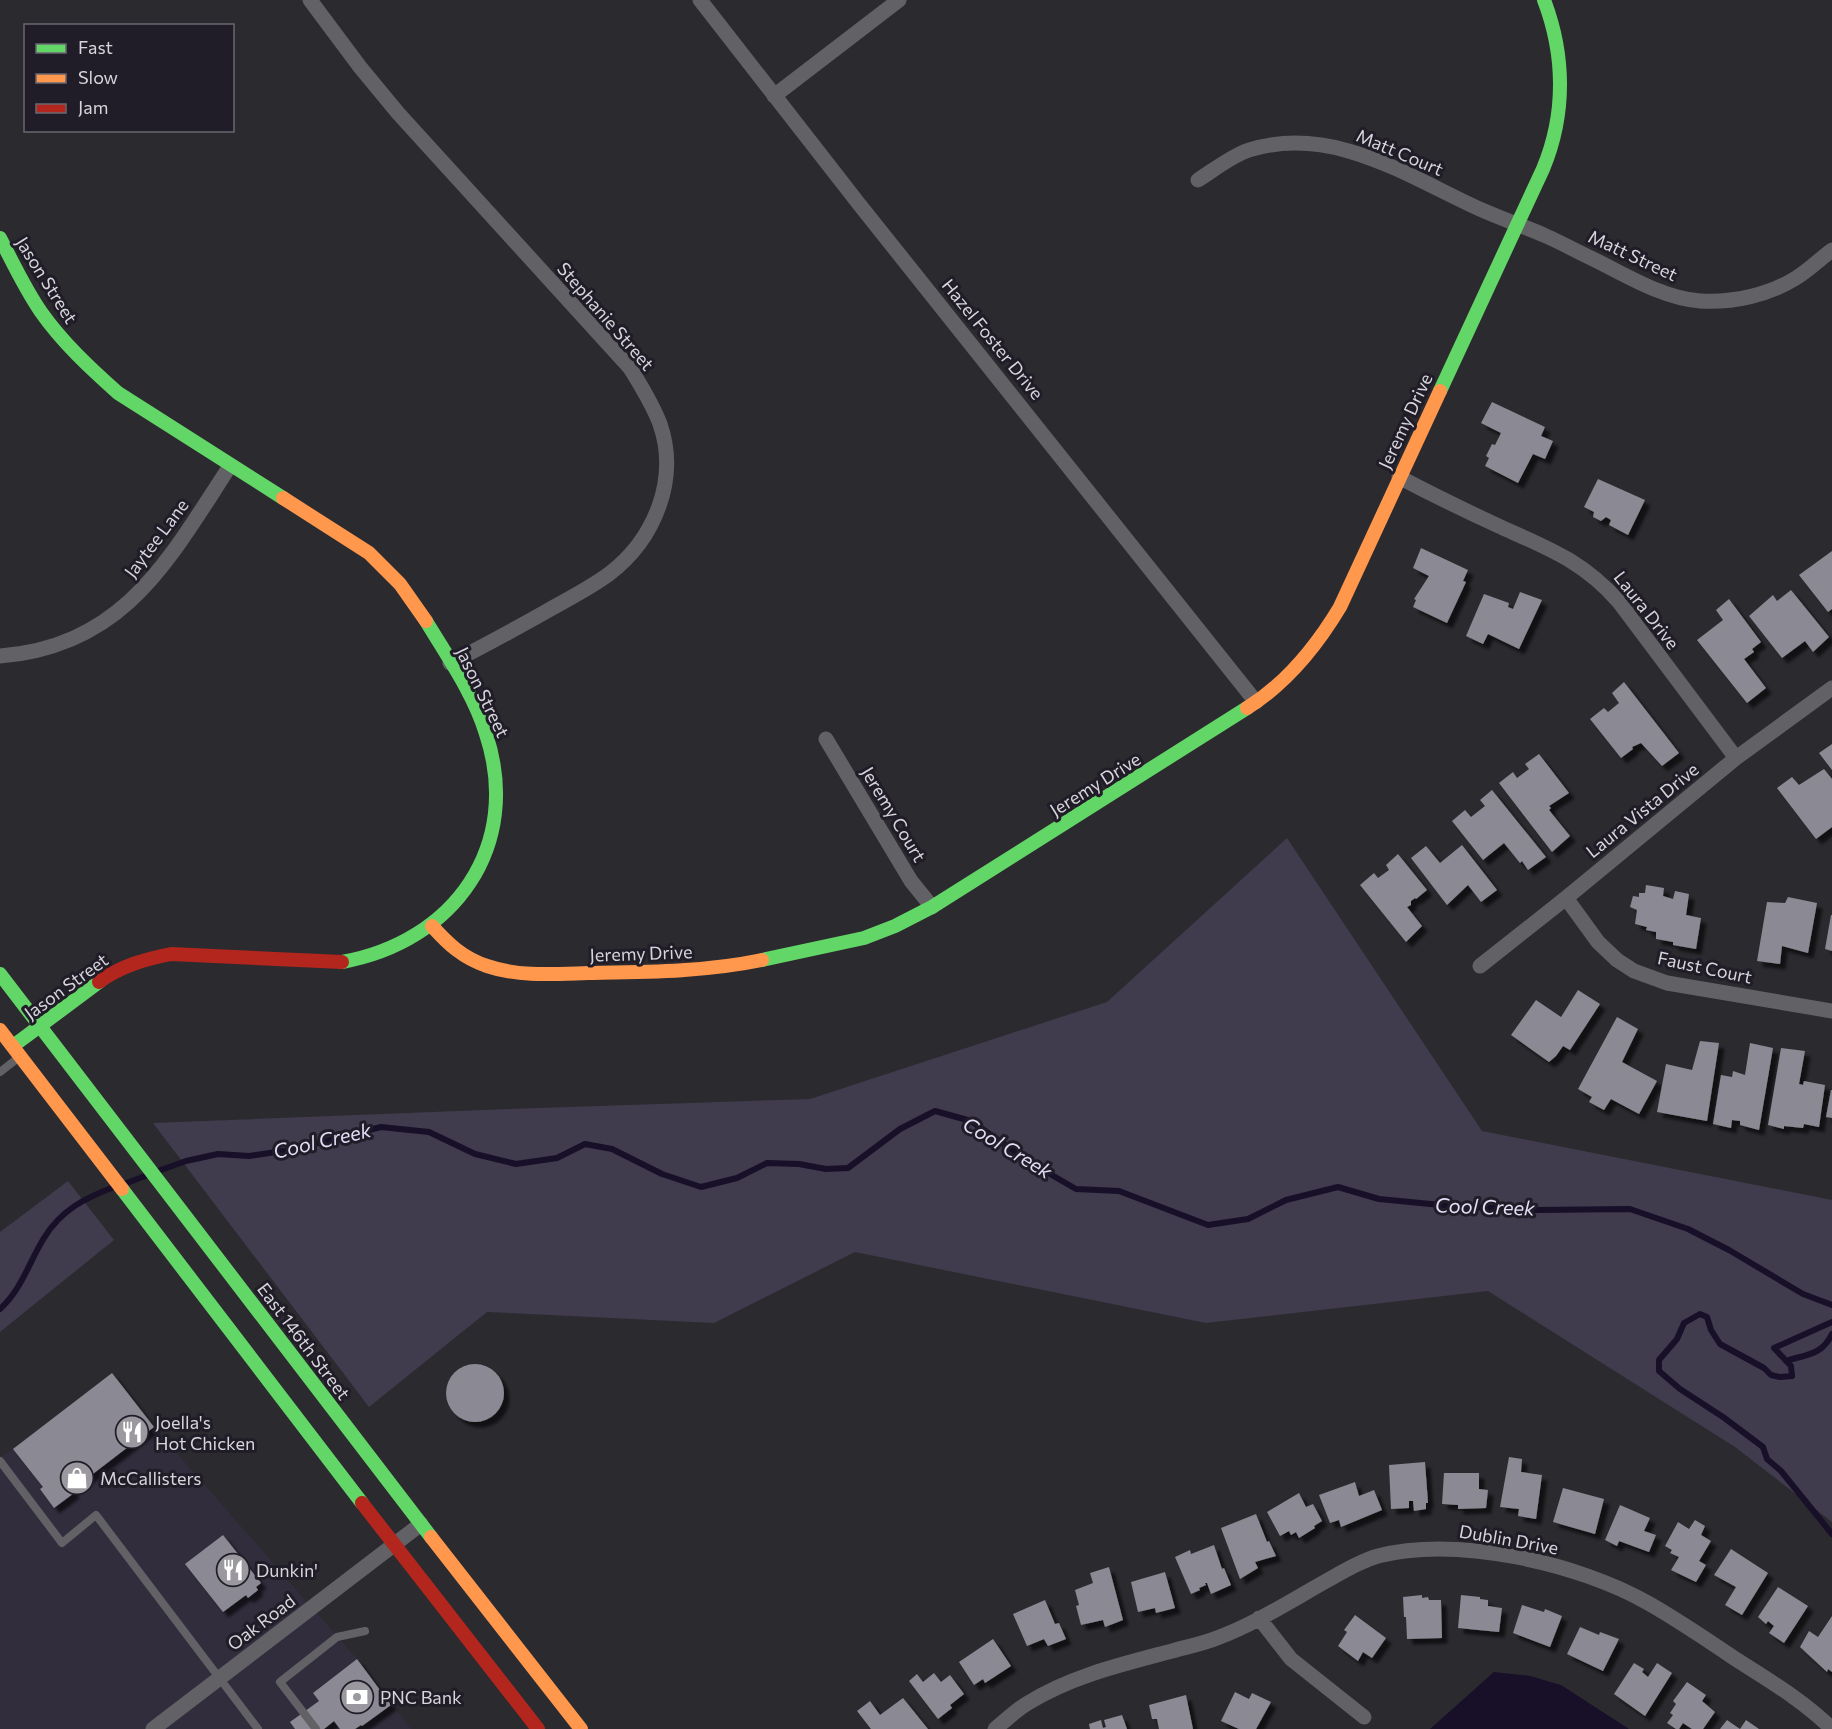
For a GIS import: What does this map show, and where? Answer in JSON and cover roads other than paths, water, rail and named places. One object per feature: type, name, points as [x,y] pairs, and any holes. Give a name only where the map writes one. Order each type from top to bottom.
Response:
[{"type":"street","name":"Stephanie Street","points":[[310,0],[398,113],[630,368],[650,400],[661,426],[666,454],[665,484],[659,510],[633,551],[611,573],[592,586],[476,651],[450,663]]},
{"type":"street","name":"Hazel Foster Drive","points":[[700,0],[1256,702]]},
{"type":"street","points":[[774,96],[899,0]]},
{"type":"street","name":"Jeremy Drive","points":[[432,926],[453,949],[471,960],[510,971],[535,974],[672,972],[736,965],[864,938],[895,926],[932,907],[1256,702],[1280,683],[1301,663],[1340,607],[1551,149],[1558,118],[1561,86],[1558,50],[1550,14],[1544,0]]},
{"type":"street","name":"Matt Court","points":[[1198,180],[1246,151],[1295,142],[1321,144],[1345,149],[1378,161],[1516,225]]},
{"type":"street","name":"Matt Street","points":[[1516,225],[1546,236],[1655,289],[1678,297],[1701,301],[1751,296],[1774,289],[1796,278],[1832,250]]},
{"type":"street","name":"Jason Street","points":[[0,238],[40,310],[87,366],[118,393],[369,554],[410,597],[468,694],[486,733],[495,767],[493,828],[481,864],[471,883],[452,908],[432,926],[408,942],[384,953],[339,963],[171,954],[146,959],[109,974],[40,1026],[17,1051]]},
{"type":"street","name":"Jaytee Lane","points":[[0,656],[18,655],[49,648],[74,638],[111,617],[130,602],[160,571],[230,466]]},
{"type":"street","name":"Laura Drive","points":[[1398,477],[1562,555],[1584,568],[1619,602],[1736,758]]},
{"type":"street","name":"Laura Vista Drive","points":[[1480,966],[1736,758],[1832,688]]},
{"type":"street","name":"Jeremy Court","points":[[826,739],[911,881],[932,907]]},
{"type":"street","name":"Faust Court","points":[[1566,898],[1598,942],[1617,960],[1634,970],[1666,983],[1832,1011]]},
{"type":"street","name":"East 146th Street","points":[[0,974],[581,1729]]},
{"type":"street","points":[[1,1034],[17,1051],[538,1729]]},
{"type":"street","name":"Oak Road","points":[[153,1729],[421,1524]]},
{"type":"street","name":"Dublin Drive","points":[[995,1729],[1027,1703],[1071,1681],[1142,1658],[1216,1639],[1351,1567],[1377,1556],[1414,1550],[1448,1549],[1492,1552],[1576,1571],[1647,1602],[1802,1702],[1832,1729]]},
{"type":"street","points":[[1259,1618],[1291,1659],[1364,1717]]},
{"type":"lane","points":[[0,1072],[17,1051]]},
{"type":"lane","points":[[0,1461],[62,1543],[96,1515],[258,1729]]},
{"type":"lane","points":[[316,1729],[280,1682],[337,1637],[365,1631]]},
{"type":"waterway","name":"Cool Creek","points":[[158,1171],[186,1161],[218,1154],[249,1156],[290,1150],[381,1127],[429,1132],[475,1154],[516,1164],[557,1158],[585,1144],[612,1149],[662,1174],[701,1187],[737,1178],[767,1163],[799,1164],[826,1169],[848,1168],[900,1129],[935,1111],[971,1121],[1031,1163],[1076,1189],[1119,1191],[1208,1225],[1248,1219],[1286,1200],[1338,1187],[1379,1199],[1451,1206],[1537,1210],[1630,1209],[1688,1229],[1729,1250],[1803,1294],[1832,1305]]},
{"type":"waterway","name":"Cool Creek","points":[[124,1184],[145,1176]]},
{"type":"waterway","name":"Cool Creek","points":[[0,1309],[14,1293],[44,1238],[58,1220],[74,1206],[114,1187]]},
{"type":"waterway","points":[[1832,1322],[1774,1348],[1791,1366],[1792,1376],[1771,1375],[1764,1368],[1720,1344],[1711,1330],[1707,1317],[1700,1314],[1684,1323],[1677,1339],[1659,1360],[1659,1371],[1680,1389],[1763,1447],[1767,1459],[1781,1471],[1832,1534]]},
{"type":"waterway","points":[[1786,1361],[1818,1350],[1832,1334]]},
{"type":"place","name":"Joella's Hot Chicken","points":[[132,1432]]},
{"type":"place","name":"McCallisters","points":[[77,1478]]},
{"type":"place","name":"Dunkin'","points":[[233,1570]]},
{"type":"place","name":"PNC Bank","points":[[357,1697]]}]
